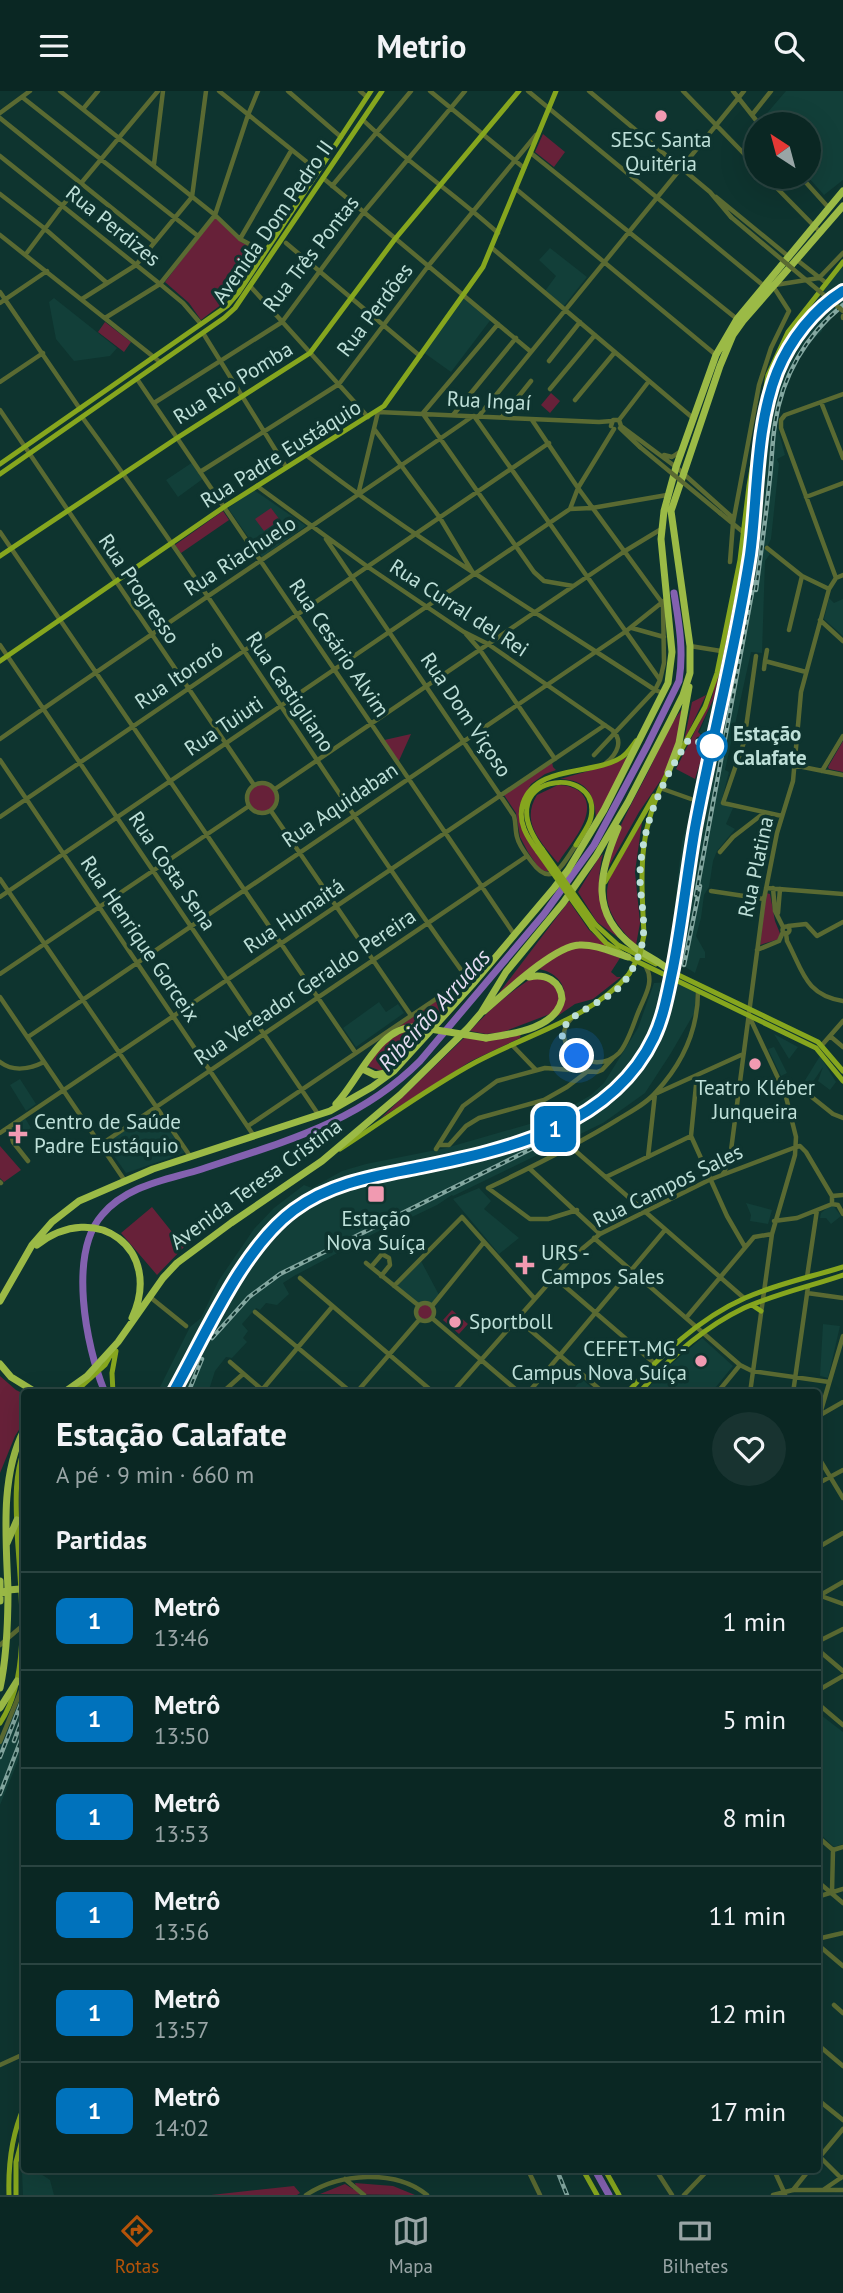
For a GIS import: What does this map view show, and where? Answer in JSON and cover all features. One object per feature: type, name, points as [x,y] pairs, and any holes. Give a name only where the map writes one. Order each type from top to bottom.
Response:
[{"type":"highway","points":[[792,258],[813,225],[843,191]]},
{"type":"highway","points":[[792,258],[820,232],[843,205]]},
{"type":"highway","name":"Avenida Teresa Cristina","points":[[118,1342],[163,1277],[184,1257],[322,1161],[400,1095],[481,1013],[506,972],[563,903],[596,856],[628,802],[670,721],[690,673],[690,646],[671,511],[733,335],[774,286],[792,258]]},
{"type":"highway","name":"Avenida Teresa Cristina","points":[[28,1252],[49,1225],[79,1201],[190,1156],[330,1111],[372,1087],[394,1071],[472,985],[568,870],[604,810],[650,721],[659,691],[671,672],[663,563],[663,527],[667,495],[716,355],[737,319],[792,258]]},
{"type":"highway","points":[[668,772],[679,743],[690,673]]},
{"type":"highway","points":[[670,721],[687,699]]},
{"type":"highway","points":[[628,802],[601,874],[604,908],[624,938],[671,972]]},
{"type":"highway","points":[[568,870],[576,845]]},
{"type":"highway","points":[[481,1013],[559,951],[576,945],[591,946],[628,957]]},
{"type":"highway","points":[[330,1111],[390,1034],[407,1027],[418,1027],[486,1038],[511,1034],[550,1018],[561,1006],[562,993],[549,977],[533,976],[521,980]]},
{"type":"highway","points":[[363,1069],[375,1075],[394,1071]]},
{"type":"highway","points":[[0,1301],[28,1252],[56,1232],[89,1226],[102,1229],[123,1242],[139,1269],[140,1297],[131,1321],[103,1364],[88,1378],[70,1389]]},
{"type":"highway","points":[[0,1364],[10,1377],[30,1389]]},
{"type":"highway","points":[[0,1601],[5,1547],[5,1474],[21,1435]]},
{"type":"highway","points":[[5,1547],[17,1520]]},
{"type":"highway","points":[[2,1587],[21,1594]]},
{"type":"highway","points":[[0,1688],[3,1643],[2,1587]]},
{"type":"highway","points":[[0,1708],[21,1682]]},
{"type":"main road","name":"Avenida Dom Pedro II","points":[[0,474],[235,308],[382,91]]},
{"type":"main road","name":"Rua Rio Pomba","points":[[0,556],[310,353],[395,239],[519,91]]},
{"type":"main road","name":"Rua Padre Eustáquio","points":[[0,661],[224,507],[378,412],[483,267],[556,91]]},
{"type":"main road","name":"Avenida Dom Pedro II","points":[[0,464],[227,306],[369,94]]},
{"type":"main road","points":[[602,895],[605,879],[705,706],[717,673],[744,533],[753,458],[768,375],[776,353],[822,280],[843,262]]},
{"type":"main road","points":[[650,721],[627,753],[604,765],[546,778],[531,789],[523,802],[521,817],[524,831],[606,943],[628,957],[698,991],[822,1045],[843,1071]]},
{"type":"main road","points":[[540,851],[529,830],[526,812],[537,789],[553,782],[578,786],[589,799],[591,820],[576,845]]},
{"type":"main road","points":[[322,1161],[474,1063],[591,1008],[616,990],[629,974],[639,954],[644,935],[640,874],[644,836],[660,788]]},
{"type":"main road","points":[[593,926],[618,945],[749,1012],[761,1022],[816,1048],[843,1081]]},
{"type":"main road","points":[[757,1030],[761,1022]]},
{"type":"main road","points":[[631,1389],[654,1363],[696,1327],[744,1298],[843,1267]]},
{"type":"main road","points":[[643,1389],[661,1368],[702,1333],[752,1305],[808,1290],[843,1276]]},
{"type":"main road","points":[[752,1305],[761,1311]]},
{"type":"main road","points":[[113,1389],[111,1373],[118,1342]]},
{"type":"main road","points":[[78,1389],[88,1378]]},
{"type":"main road","points":[[21,1462],[16,1483],[21,1579]]},
{"type":"main road","points":[[0,1723],[21,1682],[21,1627]]},
{"type":"main road","points":[[9,2195],[12,2148],[21,2114]]},
{"type":"main road","points":[[16,2195],[16,2162],[21,2144]]},
{"type":"main road","points":[[585,2173],[597,2195]]},
{"type":"main road","points":[[607,2173],[619,2195]]},
{"type":"street","points":[[30,91],[0,116],[154,242]]},
{"type":"street","points":[[60,91],[215,215],[240,239],[264,252]]},
{"type":"street","points":[[83,109],[98,91]]},
{"type":"street","points":[[26,254],[62,205],[158,91]]},
{"type":"street","points":[[154,165],[163,91]]},
{"type":"street","points":[[82,299],[136,265],[192,197],[206,91]]},
{"type":"street","points":[[219,91],[318,171]]},
{"type":"street","points":[[106,318],[160,284],[215,215],[258,91]]},
{"type":"street","points":[[288,91],[341,137]]},
{"type":"street","points":[[360,91],[369,94]]},
{"type":"street","points":[[332,185],[411,91]]},
{"type":"street","points":[[430,91],[524,168]]},
{"type":"street","name":"Rua Três Pontas","points":[[154,403],[282,323],[363,213],[465,91]]},
{"type":"street","points":[[528,91],[764,286]]},
{"type":"street","points":[[589,91],[710,192],[822,280]]},
{"type":"street","points":[[683,91],[744,154]]},
{"type":"street","points":[[733,91],[750,112]]},
{"type":"street","points":[[323,178],[530,351],[744,91]]},
{"type":"street","points":[[754,112],[772,91]]},
{"type":"street","points":[[22,97],[198,236]]},
{"type":"street","points":[[363,120],[407,160],[474,211],[498,233]]},
{"type":"street","name":"Rua Perdões","points":[[200,472],[339,384],[429,265],[541,129]]},
{"type":"street","points":[[240,239],[291,151]]},
{"type":"street","points":[[532,154],[737,319]]},
{"type":"street","name":"Rua Perdizes","points":[[0,156],[183,303],[202,325]]},
{"type":"street","points":[[516,189],[716,355]]},
{"type":"street","points":[[778,189],[820,232]]},
{"type":"street","points":[[812,189],[828,207]]},
{"type":"street","points":[[710,192],[732,217],[843,315]]},
{"type":"street","points":[[0,194],[107,283]]},
{"type":"street","points":[[0,235],[160,362]]},
{"type":"street","points":[[286,243],[420,356]]},
{"type":"street","points":[[492,248],[694,419]]},
{"type":"street","points":[[730,562],[734,521],[759,385],[771,348],[789,311],[774,286],[822,280],[843,253]]},
{"type":"street","points":[[3,301],[47,271]]},
{"type":"street","points":[[250,286],[368,417]]},
{"type":"street","points":[[0,292],[3,301],[43,353],[80,409]]},
{"type":"street","points":[[549,361],[580,322]]},
{"type":"street","points":[[498,324],[422,414],[534,572],[544,581],[575,586]]},
{"type":"street","points":[[203,333],[286,467]]},
{"type":"street","points":[[550,389],[595,335]]},
{"type":"street","points":[[453,415],[516,338]]},
{"type":"street","name":"Rua Riachuelo","points":[[0,740],[206,596],[313,527],[475,416],[530,351]]},
{"type":"street","points":[[575,400],[615,352]]},
{"type":"street","points":[[0,382],[43,353]]},
{"type":"street","name":"Rua Cesário Alvim","points":[[137,379],[515,935]]},
{"type":"street","points":[[503,416],[531,381]]},
{"type":"street","points":[[649,381],[616,425],[578,488],[570,509],[593,508],[667,495]]},
{"type":"street","points":[[843,394],[785,415],[781,420],[781,428],[836,578],[843,575]]},
{"type":"street","points":[[821,402],[843,458]]},
{"type":"street","points":[[431,403],[435,414]]},
{"type":"street","name":"Rua Progresso","points":[[0,411],[254,785]]},
{"type":"street","points":[[358,496],[378,412]]},
{"type":"street","name":"Rua Ingaí","points":[[378,412],[503,416],[616,425]]},
{"type":"street","points":[[461,416],[462,424]]},
{"type":"street","points":[[475,416],[660,680]]},
{"type":"street","name":"Rua Castigliano","points":[[82,417],[124,474],[472,985]]},
{"type":"street","points":[[532,419],[578,488],[665,600]]},
{"type":"street","points":[[616,425],[720,513],[734,521]]},
{"type":"street","points":[[616,425],[677,467],[744,533]]},
{"type":"street","points":[[375,429],[440,518],[474,574]]},
{"type":"street","name":"Rua Itororó","points":[[0,817],[478,494],[549,443]]},
{"type":"street","points":[[659,454],[672,457],[682,450]]},
{"type":"street","points":[[306,455],[358,496],[474,574],[659,691]]},
{"type":"street","points":[[806,496],[843,483]]},
{"type":"street","name":"Rua Curral del Rei","points":[[256,486],[368,567],[547,684],[616,733]]},
{"type":"street","name":"Rua Tuiuti","points":[[0,897],[570,509]]},
{"type":"street","points":[[275,789],[663,527]]},
{"type":"street","points":[[0,532],[62,619],[355,1052]]},
{"type":"street","name":"Rua Dom Viçoso","points":[[325,537],[514,816],[517,839],[527,856]]},
{"type":"street","points":[[767,548],[802,576],[829,589]]},
{"type":"street","points":[[789,631],[802,576]]},
{"type":"street","name":"Rua Platina","points":[[723,1174],[730,1158],[764,899],[782,816],[793,781],[801,692],[819,620],[829,589],[836,578]]},
{"type":"street","name":"Rua Aquidaban","points":[[28,1037],[631,628],[665,600]]},
{"type":"street","points":[[819,620],[843,641]]},
{"type":"street","points":[[594,755],[659,691],[668,638],[631,628]]},
{"type":"street","points":[[464,632],[480,650],[555,759]]},
{"type":"street","name":"Rua Costa Sena","points":[[0,645],[318,1114]]},
{"type":"street","points":[[690,646],[721,651]]},
{"type":"street","points":[[764,669],[767,650]]},
{"type":"street","points":[[756,656],[744,742],[723,803],[782,816]]},
{"type":"street","points":[[765,661],[806,673]]},
{"type":"street","name":"Rua Humaitá","points":[[1,1130],[64,1091],[606,726]]},
{"type":"street","points":[[604,765],[616,754],[616,733]]},
{"type":"street","points":[[822,771],[843,736]]},
{"type":"street","name":"Rua Henrique Gorceix","points":[[0,760],[254,1136]]},
{"type":"street","points":[[793,765],[843,775]]},
{"type":"street","points":[[265,783],[275,789],[277,801],[271,811],[259,813],[249,806],[247,795],[254,785],[265,783]]},
{"type":"street","points":[[660,788],[691,799]]},
{"type":"street","points":[[0,974],[249,806]]},
{"type":"street","points":[[271,811],[410,1014]]},
{"type":"street","points":[[720,852],[733,837],[765,813]]},
{"type":"street","points":[[527,856],[539,872],[547,876],[561,866],[576,845]]},
{"type":"street","name":"Rua Vereador Geraldo Pereira","points":[[100,1145],[527,856]]},
{"type":"street","points":[[0,879],[190,1156]]},
{"type":"street","points":[[766,888],[843,894]]},
{"type":"street","points":[[773,888],[778,917],[786,930],[787,941],[810,986],[819,994],[843,1001]]},
{"type":"street","points":[[778,917],[780,889]]},
{"type":"street","points":[[711,891],[764,899]]},
{"type":"street","points":[[757,950],[779,941],[786,930],[800,924],[807,926],[817,936],[843,922]]},
{"type":"street","points":[[588,1071],[544,1100],[479,1118],[466,1126],[449,1145],[438,1147],[463,1106],[497,1081],[536,1070],[603,1070],[621,1051],[647,992],[650,981],[646,966]]},
{"type":"street","points":[[248,1126],[467,978]]},
{"type":"street","points":[[648,1157],[654,1094],[676,1066],[688,1045],[694,1027],[698,991]]},
{"type":"street","points":[[0,996],[124,1181]]},
{"type":"street","points":[[749,1012],[785,1093],[792,1115],[796,1147],[774,1221],[750,1389]]},
{"type":"street","points":[[576,1014],[565,1025],[562,1035],[566,1044],[586,1062],[599,1063],[612,1058]]},
{"type":"street","points":[[822,1045],[843,1021]]},
{"type":"street","points":[[746,1034],[757,1030]]},
{"type":"street","points":[[830,1036],[843,1047]]},
{"type":"street","points":[[511,1044],[536,1070]]},
{"type":"street","points":[[577,1210],[548,1219],[530,1219],[488,1188],[571,1147],[654,1094],[742,1055]]},
{"type":"street","points":[[0,1062],[9,1067],[27,1068],[44,1062]]},
{"type":"street","points":[[697,1075],[691,1136],[709,1179],[745,1247]]},
{"type":"street","points":[[785,1093],[803,1090],[833,1114],[843,1118]]},
{"type":"street","points":[[9,1127],[13,1142],[28,1161]]},
{"type":"street","points":[[606,1177],[691,1136]]},
{"type":"street","points":[[796,1147],[800,1146],[806,1152],[843,1214]]},
{"type":"street","points":[[571,1147],[744,1298]]},
{"type":"street","name":"Rua Campos Sales","points":[[455,1389],[553,1277],[594,1238],[709,1179],[796,1147]]},
{"type":"street","points":[[730,1158],[734,1165],[739,1167]]},
{"type":"street","points":[[529,1168],[600,1234]]},
{"type":"street","points":[[832,1196],[843,1195]]},
{"type":"street","points":[[774,1221],[797,1218],[838,1204]]},
{"type":"street","points":[[807,1277],[817,1210]]},
{"type":"street","points":[[394,1286],[462,1217],[534,1299]]},
{"type":"street","points":[[531,1389],[665,1230]]},
{"type":"street","points":[[686,1318],[754,1237],[772,1234]]},
{"type":"street","points":[[594,1238],[740,1365],[752,1371],[829,1382]]},
{"type":"street","points":[[432,1306],[484,1243]]},
{"type":"street","points":[[381,1276],[390,1265],[389,1258],[382,1254],[368,1265],[381,1276],[418,1305]]},
{"type":"street","points":[[553,1277],[654,1363]]},
{"type":"street","points":[[300,1278],[430,1389]]},
{"type":"street","points":[[794,1389],[808,1290],[843,1298]]},
{"type":"street","points":[[150,1297],[186,1326]]},
{"type":"street","points":[[427,1303],[432,1306],[432,1318],[425,1322],[419,1320],[415,1311],[418,1305],[427,1303]]},
{"type":"street","points":[[266,1389],[332,1307]]},
{"type":"street","points":[[255,1313],[349,1389]]},
{"type":"street","points":[[432,1318],[515,1389]]},
{"type":"street","points":[[516,1318],[599,1389]]},
{"type":"street","points":[[358,1389],[419,1320]]},
{"type":"street","points":[[821,1414],[843,1336]]},
{"type":"street","points":[[839,1350],[843,1357]]},
{"type":"street","points":[[230,1362],[260,1389]]},
{"type":"street","points":[[720,1389],[740,1365]]},
{"type":"street","points":[[226,1389],[243,1374]]},
{"type":"street","points":[[821,1414],[843,1402]]},
{"type":"street","points":[[821,1461],[843,1498]]},
{"type":"street","points":[[821,1482],[843,1470]]},
{"type":"street","points":[[16,1483],[21,1486]]},
{"type":"street","points":[[821,1546],[843,1533]]},
{"type":"street","points":[[821,1594],[843,1582]]},
{"type":"street","points":[[821,1597],[843,1604]]},
{"type":"street","points":[[3,1643],[21,1627]]},
{"type":"street","points":[[821,1640],[843,1629]]},
{"type":"street","points":[[821,1653],[843,1674],[821,1688]]},
{"type":"street","points":[[0,1742],[21,1682]]},
{"type":"street","points":[[821,1706],[843,1725]]},
{"type":"street","points":[[821,1840],[833,1850]]},
{"type":"street","points":[[833,1850],[843,1847]]},
{"type":"street","points":[[832,1892],[833,1850]]},
{"type":"street","points":[[821,1884],[843,1903]]},
{"type":"street","points":[[821,1896],[843,1889]]},
{"type":"street","points":[[821,1940],[843,1933]]},
{"type":"street","points":[[821,1943],[843,1966]]},
{"type":"street","points":[[834,2005],[843,2013]]},
{"type":"street","points":[[821,2047],[843,2066]]},
{"type":"street","points":[[0,2064],[21,2056]]},
{"type":"street","points":[[821,2102],[843,2120]]},
{"type":"street","points":[[821,2153],[843,2129]]},
{"type":"street","points":[[821,2159],[842,2178],[822,2190]]},
{"type":"street","points":[[529,2173],[540,2195]]},
{"type":"street","points":[[658,2173],[671,2195]]},
{"type":"street","points":[[684,2195],[705,2173]]},
{"type":"street","points":[[774,2173],[785,2194]]},
{"type":"street","points":[[773,2195],[793,2190],[807,2173]]},
{"type":"street","points":[[345,2179],[364,2195]]},
{"type":"street","points":[[306,2195],[345,2179],[390,2179],[415,2186],[427,2195]]},
{"type":"street","points":[[313,2190],[318,2195]]},
{"type":"street","points":[[793,2190],[843,2190]]},
{"type":"shaded area","points":[[786,91],[843,91],[843,180],[824,195],[819,189],[821,189],[821,112],[768,112]]},
{"type":"shaded area","points":[[543,134],[565,152],[554,167],[535,152]]},
{"type":"shaded area","points":[[215,216],[241,242],[260,252],[226,301],[201,320],[189,303],[165,282]]},
{"type":"shaded area","points":[[550,248],[587,277],[563,307],[545,291],[556,276],[539,260]]},
{"type":"shaded area","points":[[843,264],[843,305],[806,346],[788,382],[778,411],[777,425],[785,455],[777,459],[779,464],[771,539],[766,549],[770,554],[765,561],[762,653],[751,652],[725,770],[729,772],[721,803],[733,808],[726,824],[735,829],[717,851],[713,861],[696,936],[705,952],[705,958],[700,958],[695,973],[669,957],[679,922],[673,921],[682,841],[708,753],[704,752],[707,734],[699,733],[714,698],[742,572],[767,389],[789,339]]},
{"type":"shaded area","points":[[464,296],[492,318],[451,372],[423,352]]},
{"type":"shaded area","points":[[54,298],[117,348],[110,356],[74,361],[56,339],[49,302]]},
{"type":"shaded area","points":[[105,322],[131,342],[124,352],[98,332]]},
{"type":"shaded area","points":[[551,393],[560,401],[550,413],[541,405]]},
{"type":"shaded area","points":[[193,462],[204,478],[178,497],[166,480]]},
{"type":"shaded area","points":[[254,490],[306,526],[262,557],[228,508]]},
{"type":"shaded area","points":[[271,508],[280,520],[264,531],[255,519]]},
{"type":"shaded area","points":[[223,511],[229,520],[181,553],[175,545]]},
{"type":"shaded area","points":[[746,525],[741,572],[714,698],[698,732],[702,736],[695,741],[699,747],[705,747],[695,779],[676,769],[712,697],[730,619]]},
{"type":"shaded area","points":[[829,598],[834,603],[843,599],[843,636],[824,619]]},
{"type":"shaded area","points":[[706,695],[684,741],[692,702]]},
{"type":"shaded area","points":[[683,708],[678,742],[667,771],[639,812],[604,875],[623,821]]},
{"type":"shaded area","points":[[411,734],[397,765],[380,741]]},
{"type":"shaded area","points":[[843,741],[843,772],[829,769],[828,767]]},
{"type":"shaded area","points":[[628,757],[596,819],[594,802],[583,785],[560,779],[606,766]]},
{"type":"shaded area","points":[[552,762],[556,770],[531,784],[524,796],[523,827],[551,872],[540,870],[528,852],[520,837],[516,813],[504,795]]},
{"type":"shaded area","points":[[263,784],[273,788],[277,798],[273,808],[263,812],[253,808],[249,798],[253,788]]},
{"type":"shaded area","points":[[558,785],[572,787],[581,793],[587,803],[587,812],[580,830],[558,863],[535,831],[531,814],[537,795]]},
{"type":"shaded area","points":[[642,822],[635,872],[640,923],[636,945],[620,927],[607,898],[613,870]]},
{"type":"shaded area","points":[[603,854],[600,892],[608,912],[627,944],[597,922],[578,892]]},
{"type":"shaded area","points":[[766,893],[770,894],[781,936],[760,945]]},
{"type":"shaded area","points":[[569,901],[589,930],[610,949],[590,942],[575,942],[496,997]]},
{"type":"shaded area","points":[[576,946],[590,947],[620,958],[611,972],[621,977],[593,999],[575,1004],[556,1017],[564,1002],[563,987],[555,976],[539,969],[560,953]]},
{"type":"shaded area","points":[[535,976],[554,984],[561,999],[557,1009],[503,1032],[486,1034],[470,1031],[501,1001]]},
{"type":"shaded area","points":[[463,982],[467,986],[428,1025],[394,1030]]},
{"type":"shaded area","points":[[654,983],[683,984],[695,990],[696,1010],[645,1093],[603,1123],[391,1225],[294,1276],[283,1283],[289,1294],[277,1305],[266,1303],[260,1310],[256,1308],[242,1324],[248,1331],[243,1338],[247,1342],[232,1358],[226,1357],[215,1371],[209,1389],[159,1389],[190,1327],[201,1318],[219,1280],[254,1229],[274,1208],[304,1185],[312,1188],[342,1171],[446,1148],[540,1121],[591,1095],[604,1083],[638,1028]]},
{"type":"shaded area","points":[[379,1002],[386,1012],[398,1004],[404,1013],[356,1047],[343,1028]]},
{"type":"shaded area","points":[[414,1030],[424,1031],[399,1057],[381,1071],[368,1066],[391,1038]]},
{"type":"shaded area","points":[[521,1034],[520,1038],[471,1061],[381,1118],[464,1038]]},
{"type":"shaded area","points":[[774,1034],[798,1047],[789,1059]]},
{"type":"shaded area","points":[[774,1047],[787,1073],[781,1076],[768,1049]]},
{"type":"shaded area","points":[[820,1056],[836,1082],[830,1090],[818,1081],[823,1067],[810,1086],[804,1082]]},
{"type":"shaded area","points":[[20,1079],[36,1104],[26,1111],[10,1085]]},
{"type":"shaded area","points":[[155,1109],[187,1152],[126,1173],[105,1143]]},
{"type":"shaded area","name":"Centro de Saúde Padre Eustáquio","points":[[25,1118],[31,1128],[15,1140],[10,1128]]},
{"type":"shaded area","points":[[0,1146],[21,1170],[4,1182],[0,1178]]},
{"type":"shaded area","points":[[479,1188],[491,1201],[484,1209],[519,1238],[499,1254],[453,1199]]},
{"type":"shaded area","points":[[746,1203],[772,1210],[768,1224],[750,1221],[751,1215]]},
{"type":"shaded area","points":[[832,1204],[841,1216],[831,1224],[826,1218],[820,1218],[821,1213]]},
{"type":"shaded area","points":[[152,1207],[184,1247],[157,1275],[121,1233]]},
{"type":"shaded area","points":[[421,1261],[439,1295],[432,1304],[425,1301],[418,1303],[397,1286]]},
{"type":"shaded area","points":[[425,1304],[431,1306],[431,1318],[425,1320],[419,1318],[417,1312],[419,1306]]},
{"type":"shaded area","name":"Sportboll","points":[[452,1310],[468,1324],[459,1334],[443,1320]]},
{"type":"shaded area","points":[[823,1324],[840,1326],[828,1378],[820,1376]]},
{"type":"shaded area","name":"CEFET-MG - Campus Nova Suíça","points":[[702,1338],[733,1366],[714,1389],[647,1389],[663,1371]]},
{"type":"shaded area","points":[[0,1376],[21,1392],[21,1427],[0,1473]]},
{"type":"shaded area","points":[[582,1379],[593,1389],[573,1389]]},
{"type":"shaded area","points":[[21,1688],[21,1753],[0,1805],[0,1741]]},
{"type":"shaded area","points":[[821,1715],[843,1732],[843,1844],[834,1847],[821,1835]]},
{"type":"shaded area","points":[[22,2173],[40,2173],[50,2180],[54,2195],[23,2195]]},
{"type":"shaded area","points":[[355,2183],[393,2186],[415,2195],[320,2194],[345,2184],[353,2189]]},
{"type":"shaded area","points":[[294,2186],[300,2193],[297,2195],[211,2195]]},
{"type":"waterway","name":"Ribeirão Arrudas","points":[[104,1389],[86,1326],[83,1276],[85,1253],[92,1232],[102,1215],[135,1190],[290,1139],[345,1115],[371,1100],[420,1061],[544,914],[594,845],[679,681],[681,648],[674,593]]},
{"type":"waterway","name":"Ribeirão Arrudas","points":[[597,2173],[609,2195]]},
{"type":"railway","points":[[175,1389],[248,1259],[269,1233],[294,1210],[309,1200],[355,1181],[489,1152],[555,1129],[612,1092],[636,1067],[654,1037],[673,969],[695,828],[744,589],[761,439],[770,394],[782,361],[796,337],[822,307],[843,291]]},
{"type":"railway","points":[[756,590],[774,430],[783,389],[807,343],[843,305]]},
{"type":"railway","points":[[696,895],[754,582]]},
{"type":"railway","points":[[684,965],[700,886]]},
{"type":"railway","points":[[212,1338],[249,1297],[280,1274],[553,1138]]},
{"type":"railway","points":[[190,1389],[202,1359]]},
{"type":"railway","points":[[0,1757],[21,1704]]},
{"type":"railway","points":[[14,1741],[21,1722]]},
{"type":"railway","points":[[0,1794],[21,1740]]},
{"type":"railway","points":[[558,2173],[567,2195]]},
{"type":"metro line","name":"1","points":[[175,1389],[248,1258],[273,1227],[295,1210],[319,1194],[344,1184],[475,1155],[558,1128],[609,1097],[644,1055],[660,1020],[675,958],[695,830],[750,555],[770,392],[794,340],[814,314],[843,291]]},
{"type":"place","name":"SESC Santa Quitéria","points":[[661,116]]},
{"type":"place","name":"Estação Calafate","points":[[712,746]]},
{"type":"place","name":"Teatro Kléber Junqueira","points":[[755,1064]]},
{"type":"place","name":"Centro de Saúde Padre Eustáquio","points":[[18,1134]]},
{"type":"place","name":"Estação Nova Suíça","points":[[376,1194]]},
{"type":"place","name":"URS - Campos Sales","points":[[525,1265]]},
{"type":"place","name":"Sportboll","points":[[455,1322]]},
{"type":"place","name":"CEFET-MG - Campus Nova Suíça","points":[[701,1361]]},
{"type":"route","points":[[577,1056],[562,1035],[565,1025],[576,1014],[591,1008],[616,990],[629,974],[639,954],[644,935],[640,874],[644,836],[660,788],[689,739],[712,746]]}]
